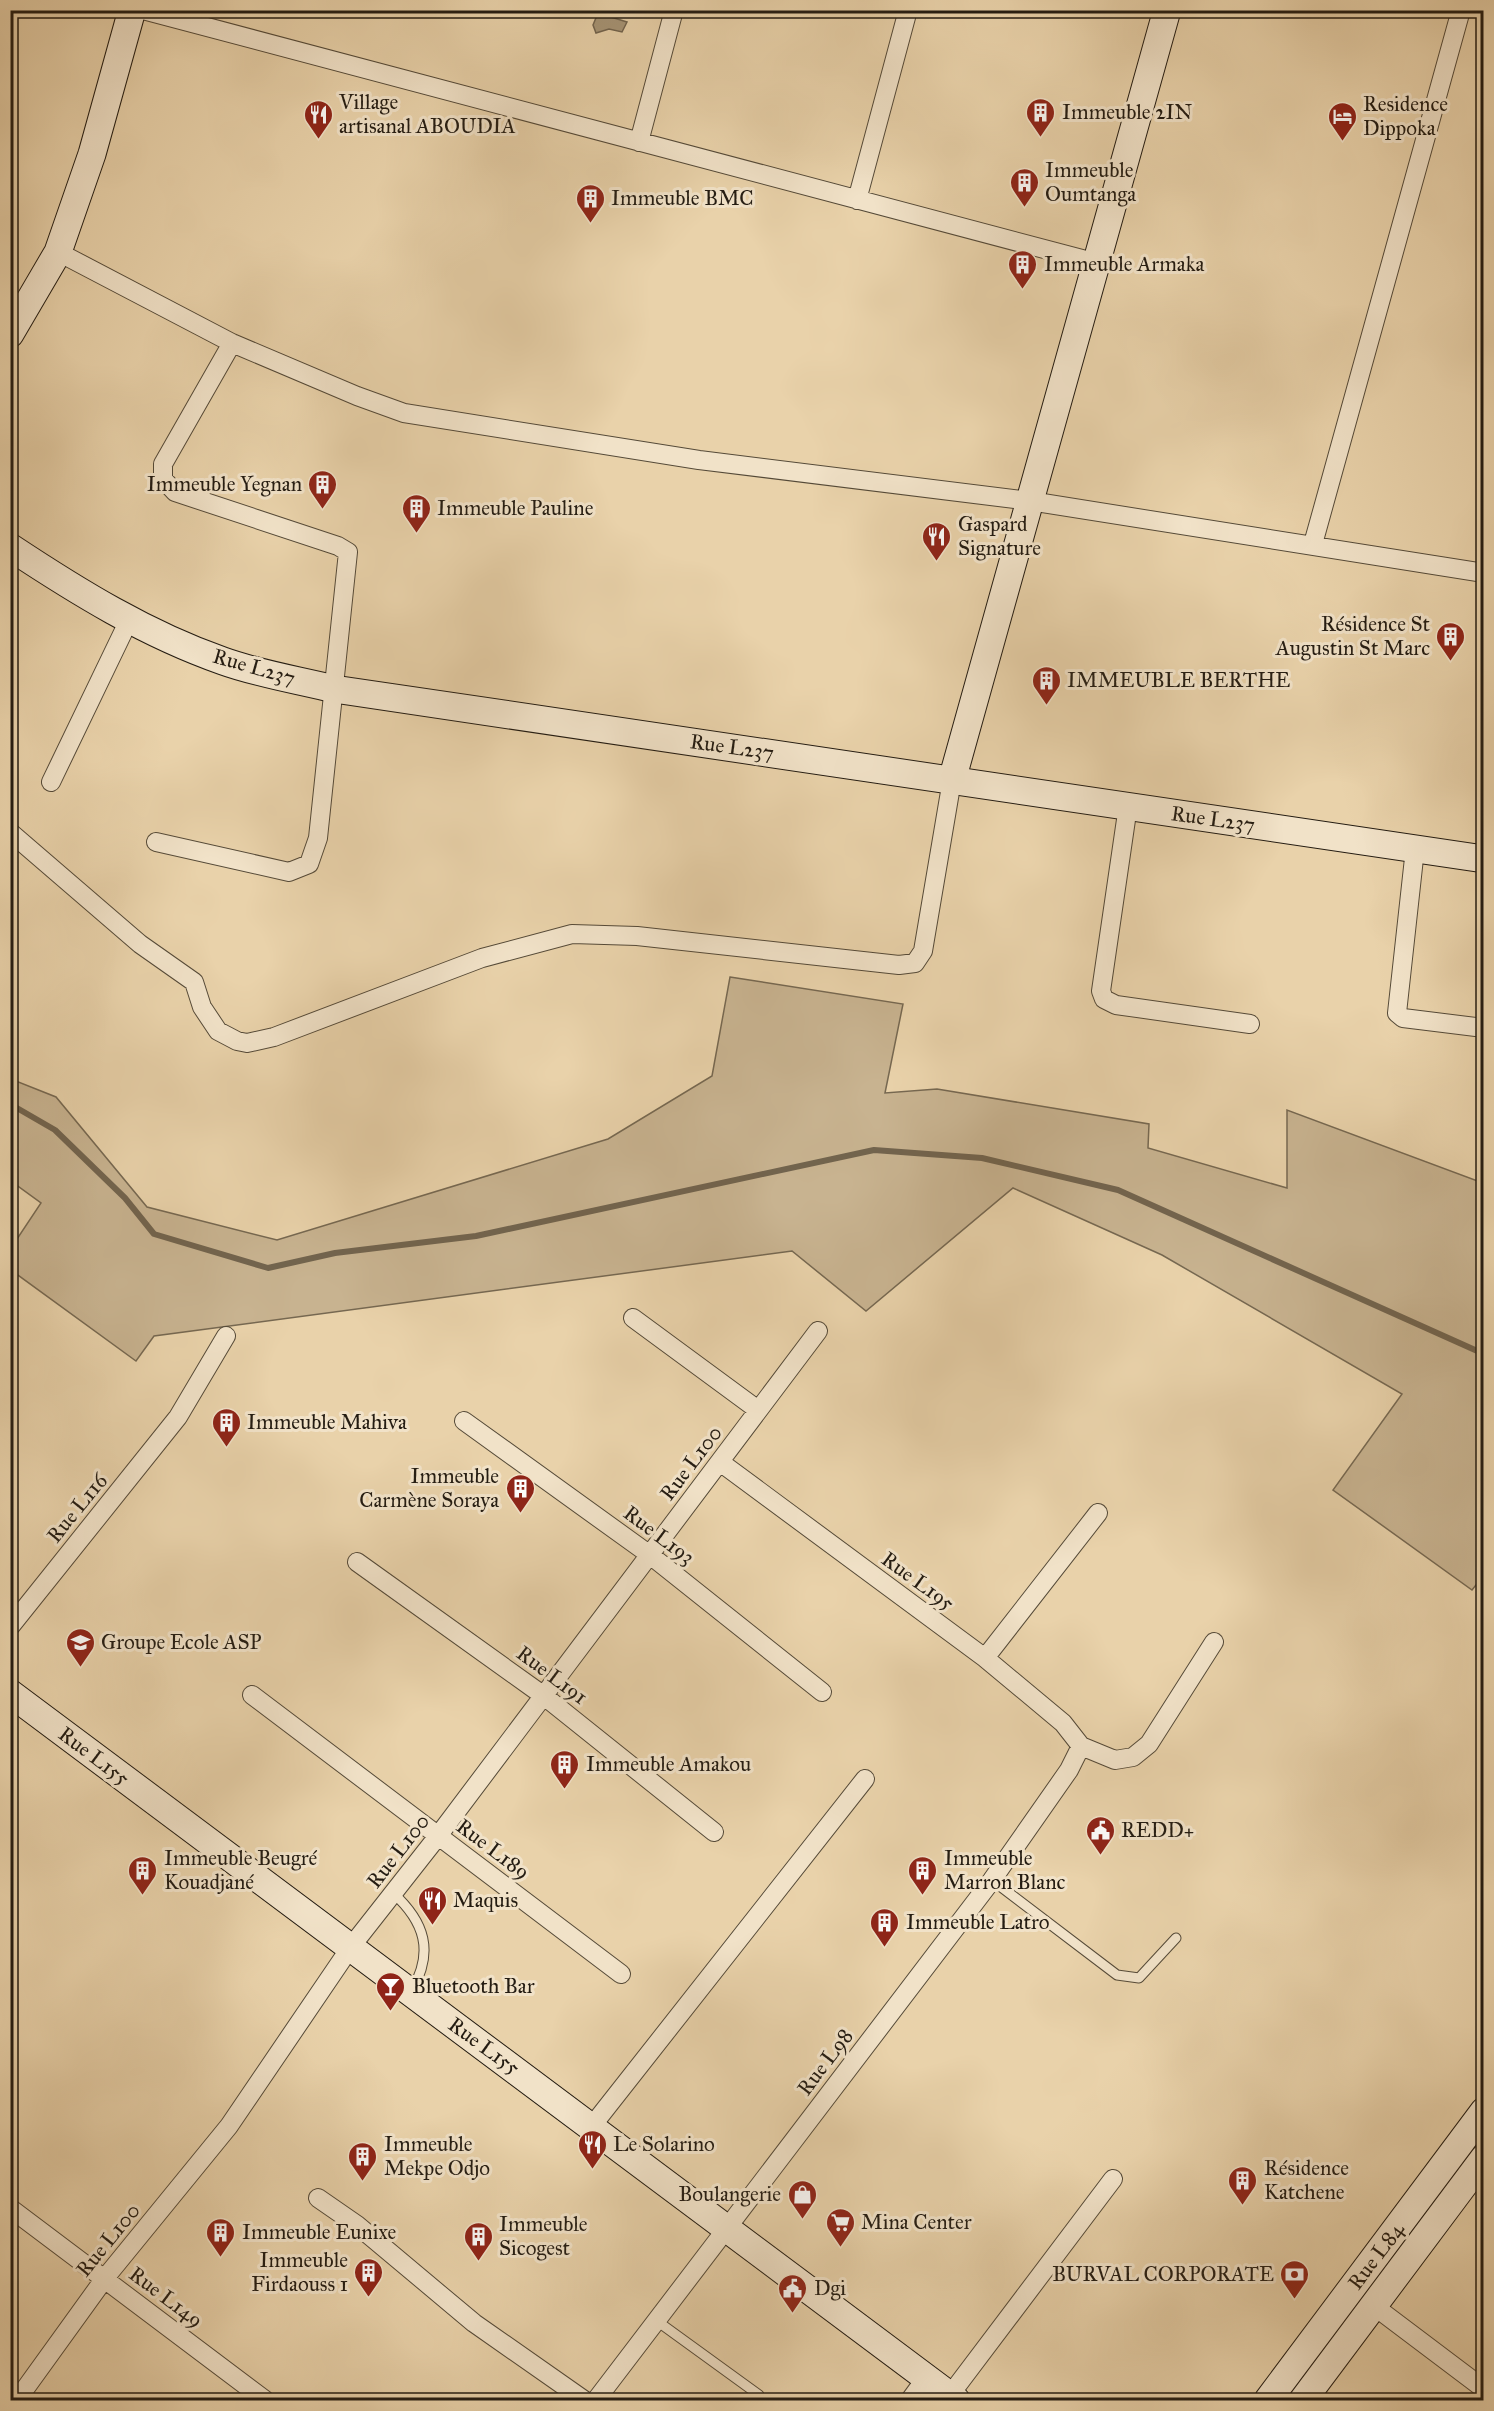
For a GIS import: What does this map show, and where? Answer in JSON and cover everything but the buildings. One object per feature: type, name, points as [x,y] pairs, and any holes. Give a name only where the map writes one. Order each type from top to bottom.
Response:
[{"type":"street","points":[[10,334],[58,252],[92,154],[132,10]]},
{"type":"street","points":[[143,10],[1097,263]]},
{"type":"street","points":[[639,142],[674,10]]},
{"type":"street","points":[[857,200],[908,10]]},
{"type":"street","points":[[10,832],[140,944],[194,982],[202,1007],[218,1031],[237,1041],[248,1043],[274,1037],[482,958],[572,934],[637,936],[899,965],[915,963],[923,951],[952,780],[1167,10]]},
{"type":"street","points":[[1313,544],[1461,10]]},
{"type":"street","points":[[58,252],[232,343],[357,396],[404,413],[699,460],[1030,501],[1313,544],[1484,573]]},
{"type":"street","points":[[156,842],[289,872],[309,864],[318,838],[348,552],[339,546],[175,492],[163,479],[163,464],[232,343]]},
{"type":"street","name":"Rue L237","points":[[10,547],[77,592],[152,632],[224,662],[334,689],[1484,858]]},
{"type":"street","points":[[51,783],[129,620]]},
{"type":"street","points":[[1128,806],[1101,991],[1104,999],[1116,1005],[1250,1024]]},
{"type":"street","points":[[1415,849],[1397,1013],[1403,1018],[1484,1028]]},
{"type":"street","points":[[633,1317],[758,1410]]},
{"type":"street","name":"Rue L100","points":[[17,2400],[105,2278],[229,2126],[350,1948],[438,1836],[818,1331]]},
{"type":"street","name":"Rue L116","points":[[10,1627],[178,1417],[226,1336]]},
{"type":"street","name":"Rue L193","points":[[464,1420],[650,1555],[822,1692]]},
{"type":"street","name":"Rue L195","points":[[720,1462],[985,1658],[1063,1723],[1081,1746]]},
{"type":"street","points":[[985,1658],[1098,1513]]},
{"type":"street","name":"Rue L191","points":[[357,1562],[544,1696],[714,1832]]},
{"type":"street","points":[[1081,1746],[1115,1760],[1133,1757],[1149,1744],[1214,1642]]},
{"type":"street","name":"Rue L155","points":[[10,1693],[953,2398]]},
{"type":"street","name":"Rue L189","points":[[252,1695],[621,1974]]},
{"type":"street","name":"Rue L98","points":[[596,2400],[992,1880],[1070,1770],[1081,1746]]},
{"type":"street","points":[[592,2126],[865,1779]]},
{"type":"street","name":"Rue L84","points":[[1268,2400],[1484,2111]]},
{"type":"street","name":"Rue L84","points":[[1303,2400],[1484,2158]]},
{"type":"street","points":[[953,2398],[1113,2179]]},
{"type":"street","points":[[318,2198],[357,2225],[474,2323],[584,2400]]},
{"type":"street","name":"Rue L149","points":[[10,2208],[265,2400]]},
{"type":"street","points":[[1374,2306],[1484,2389]]},
{"type":"street","points":[[910,2400],[926,2378]]},
{"type":"lane","points":[[992,1880],[1117,1975],[1139,1978],[1176,1938]]},
{"type":"lane","points":[[393,1893],[412,1909],[426,1949],[422,1972],[411,1993]]},
{"type":"lane","points":[[657,2321],[759,2395]]},
{"type":"shaded area","points":[[598,13],[627,22],[622,32],[609,29],[596,33],[593,25]]},
{"type":"shaded area","points":[[730,977],[903,1004],[885,1093],[937,1089],[1149,1124],[1148,1148],[1287,1188],[1287,1110],[1483,1183],[1484,1575],[1472,1590],[1333,1490],[1402,1394],[1162,1255],[1013,1188],[866,1311],[792,1251],[154,1336],[136,1361],[11,1270],[11,1248],[41,1203],[11,1181],[11,1079],[56,1097],[147,1207],[277,1240],[608,1139],[712,1076]]},
{"type":"waterway","points":[[10,1104],[55,1130],[125,1198],[154,1234],[268,1268],[335,1253],[476,1236],[874,1150],[982,1158],[1118,1190],[1484,1354]]},
{"type":"place","name":"Immeuble 2IN","points":[[1041,138]]},
{"type":"place","name":"Village artisanal ABOUDIA","points":[[318,140]]},
{"type":"place","name":"Residence Dippoka","points":[[1342,142]]},
{"type":"place","name":"Immeuble Oumtanga","points":[[1024,208]]},
{"type":"place","name":"Immeuble BMC","points":[[590,224]]},
{"type":"place","name":"Immeuble Armaka","points":[[1023,290]]},
{"type":"place","name":"Immeuble Yegnan","points":[[323,510]]},
{"type":"place","name":"Immeuble Pauline","points":[[416,534]]},
{"type":"place","name":"Gaspard Signature","points":[[937,562]]},
{"type":"place","name":"Résidence St Augustin St Marc","points":[[1451,662]]},
{"type":"place","name":"IMMEUBLE BERTHE","points":[[1046,706]]},
{"type":"place","name":"Immeuble Mahiva","points":[[226,1448]]},
{"type":"place","name":"Immeuble Carmène Soraya","points":[[520,1514]]},
{"type":"place","name":"Groupe Ecole ASP","points":[[80,1668]]},
{"type":"place","name":"Immeuble Amakou","points":[[565,1790]]},
{"type":"place","name":"REDD+","points":[[1100,1856]]},
{"type":"place","name":"Immeuble Beugré Kouadjané","points":[[143,1896]]},
{"type":"place","name":"Immeuble Marron Blanc","points":[[923,1896]]},
{"type":"place","name":"Maquis","points":[[432,1926]]},
{"type":"place","name":"Immeuble Latro","points":[[885,1948]]},
{"type":"place","name":"Bluetooth Bar","points":[[391,2012]]},
{"type":"place","name":"Le Solarino","points":[[592,2170]]},
{"type":"place","name":"Immeuble Mekpe Odjo","points":[[363,2182]]},
{"type":"place","name":"Résidence Katchene","points":[[1243,2206]]},
{"type":"place","name":"Boulangerie","points":[[802,2220]]},
{"type":"place","name":"Mina Center","points":[[840,2248]]},
{"type":"place","name":"Immeuble Eunixe","points":[[221,2258]]},
{"type":"place","name":"Immeuble Sicogest","points":[[478,2262]]},
{"type":"place","name":"Immeuble Firdaouss 1","points":[[369,2298]]},
{"type":"place","name":"BURVAL CORPORATE","points":[[1295,2300]]},
{"type":"place","name":"Dgi","points":[[793,2314]]}]
